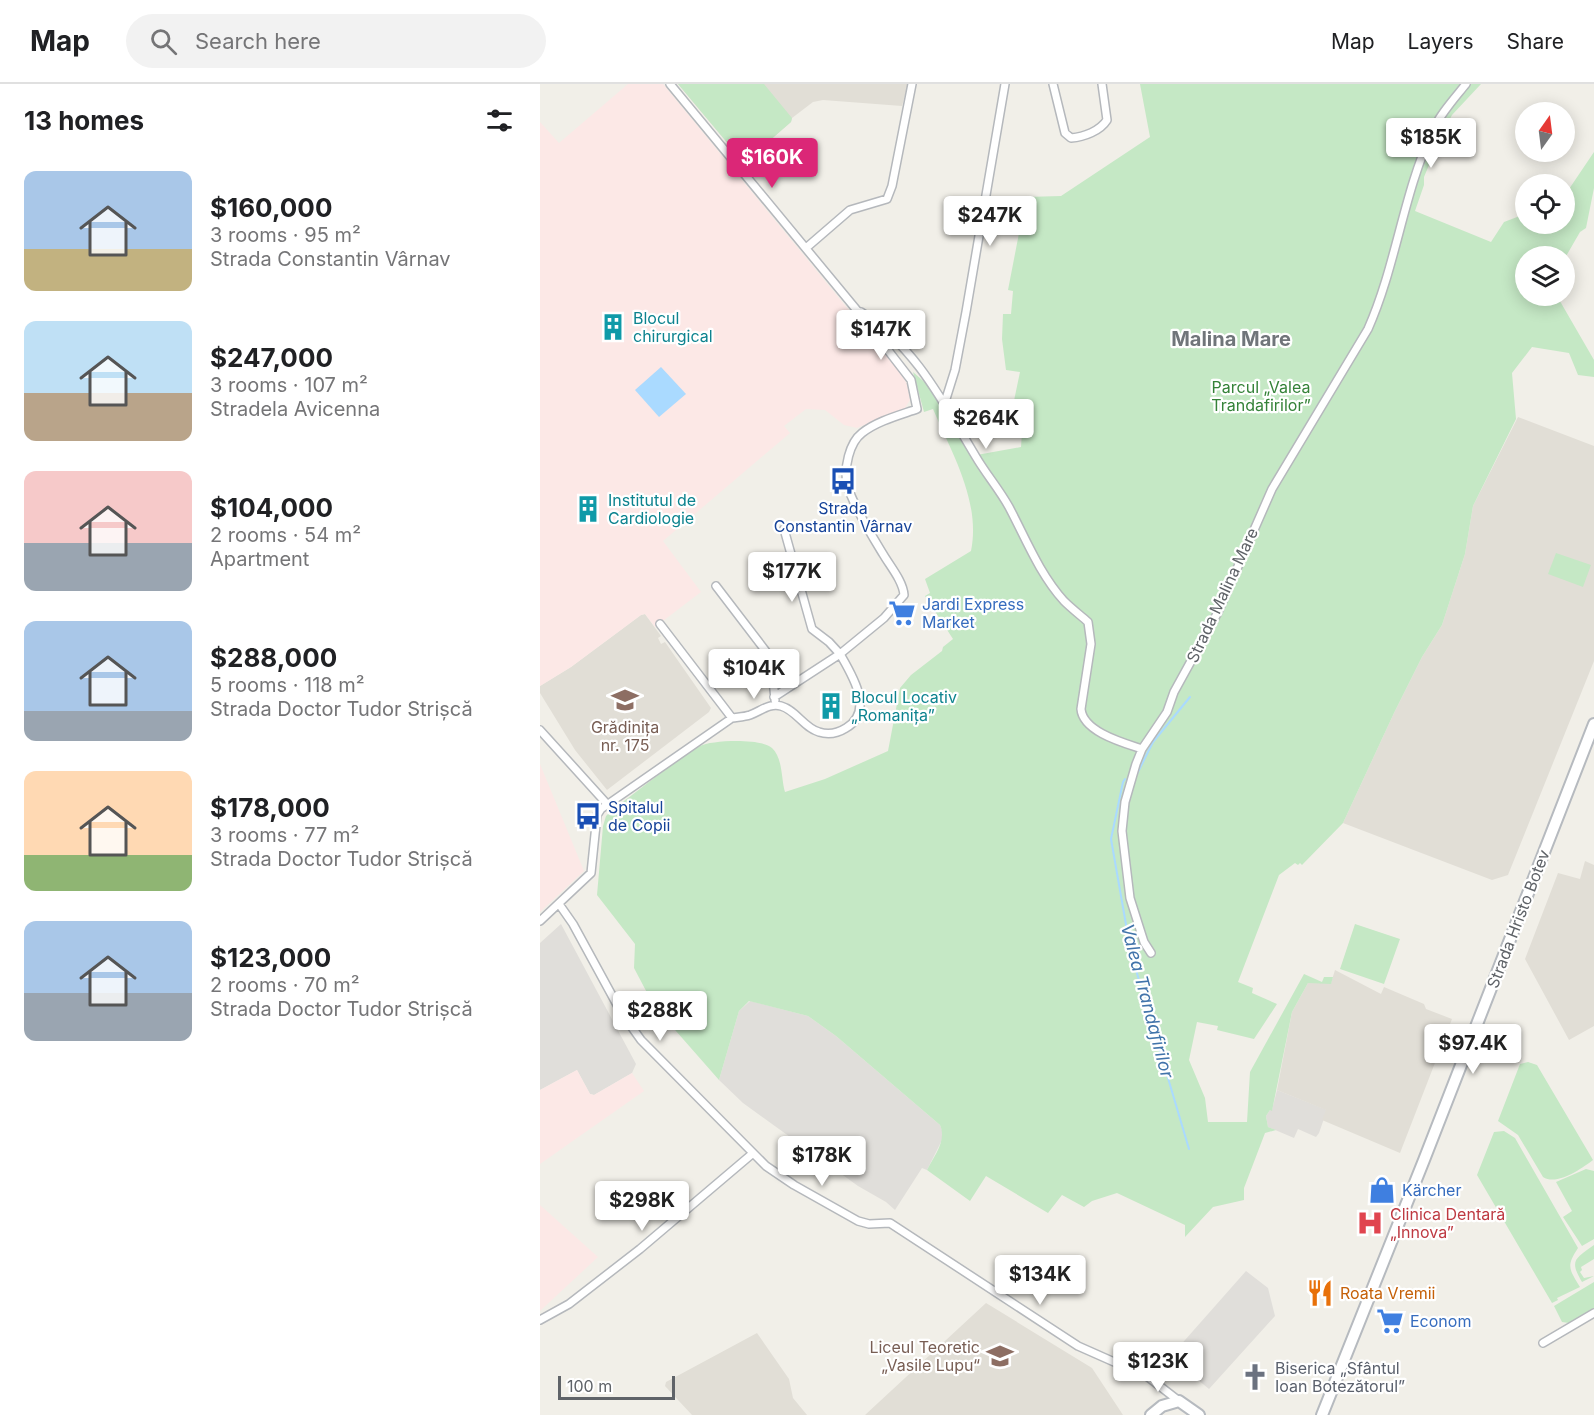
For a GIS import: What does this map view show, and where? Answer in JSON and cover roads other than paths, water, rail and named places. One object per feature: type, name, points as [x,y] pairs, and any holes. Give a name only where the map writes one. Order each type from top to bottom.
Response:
[{"type":"main road","name":"Strada Hristo Botev","points":[[1322,1415],[1594,724]]},
{"type":"main road","points":[[1151,1415],[1162,1406],[1179,1401],[1198,1415]]},
{"type":"street","points":[[540,921],[591,873],[597,815],[607,804],[732,718],[750,715],[775,701],[840,654],[884,618],[904,595],[902,586],[875,541],[853,497],[846,477],[851,449],[855,440],[863,432],[917,409],[912,380],[670,84]]},
{"type":"street","points":[[806,248],[850,210],[887,199],[892,186],[912,84]]},
{"type":"street","points":[[945,402],[955,370],[1005,84]]},
{"type":"street","points":[[1053,84],[1065,133],[1071,138],[1082,136],[1104,125],[1107,115],[1102,84]]},
{"type":"street","name":"Strada Malina Mare","points":[[1151,953],[1144,942],[1130,898],[1122,831],[1125,802],[1131,777],[1142,749],[1167,712],[1174,692],[1218,612],[1272,489],[1368,328],[1377,309],[1409,195],[1432,130],[1466,84]]},
{"type":"street","points":[[856,309],[876,321],[930,380],[988,477],[1005,500],[1042,572],[1065,602],[1088,622],[1091,644],[1081,709],[1084,719],[1101,733],[1119,742],[1142,749]]},
{"type":"street","points":[[775,701],[809,728],[819,733],[833,733],[849,726],[855,720],[861,705],[856,687],[840,654],[812,629],[784,529]]},
{"type":"street","points":[[716,586],[771,658],[775,701]]},
{"type":"street","points":[[660,624],[732,718]]},
{"type":"street","points":[[540,730],[607,804]]},
{"type":"street","points":[[560,904],[621,1012],[641,1040],[753,1154],[784,1179],[858,1221],[869,1224],[890,1223],[1078,1346],[1148,1377],[1179,1401]]},
{"type":"street","points":[[540,1320],[569,1304],[640,1250],[753,1154]]},
{"type":"street","points":[[1543,1343],[1594,1313]]},
{"type":"water","points":[[661,367],[686,394],[659,417],[635,390]]},
{"type":"waterway","name":"Valea Trandafirilor","points":[[1135,778],[1153,742],[1190,697]]},
{"type":"waterway","name":"Valea Trandafirilor","points":[[1125,779],[1111,839],[1131,953],[1189,1149]]},
{"type":"place","name":"Blocul chirurgical","points":[[613,327]]},
{"type":"place","name":"Strada Constantin Vârnav","points":[[843,481]]},
{"type":"place","name":"Institutul de Cardiologie","points":[[588,509]]},
{"type":"place","name":"Jardi Express Market","points":[[902,613]]},
{"type":"place","name":"Grădinița nr. 175","points":[[625,700]]},
{"type":"place","name":"Blocul Locativ „Romanița”","points":[[831,706]]},
{"type":"place","name":"Spitalul de Copii","points":[[588,816]]},
{"type":"place","name":"Kärcher","points":[[1382,1190]]},
{"type":"place","name":"Clinica Dentară „Innova”","points":[[1370,1223]]},
{"type":"place","name":"Roata Vremii","points":[[1320,1293]]},
{"type":"place","name":"Econom","points":[[1390,1321]]},
{"type":"place","name":"Liceul Teoretic „Vasile Lupu“","points":[[1000,1356]]},
{"type":"place","name":"Biserica „Sfântul Ioan Botezătorul”","points":[[1255,1377]]},
{"type":"district","name":"Malina Mare","points":[[1231,339]]},
{"type":"park label","name":"Parcul „Valea Trandafirilor”","points":[[1261,396]]}]
